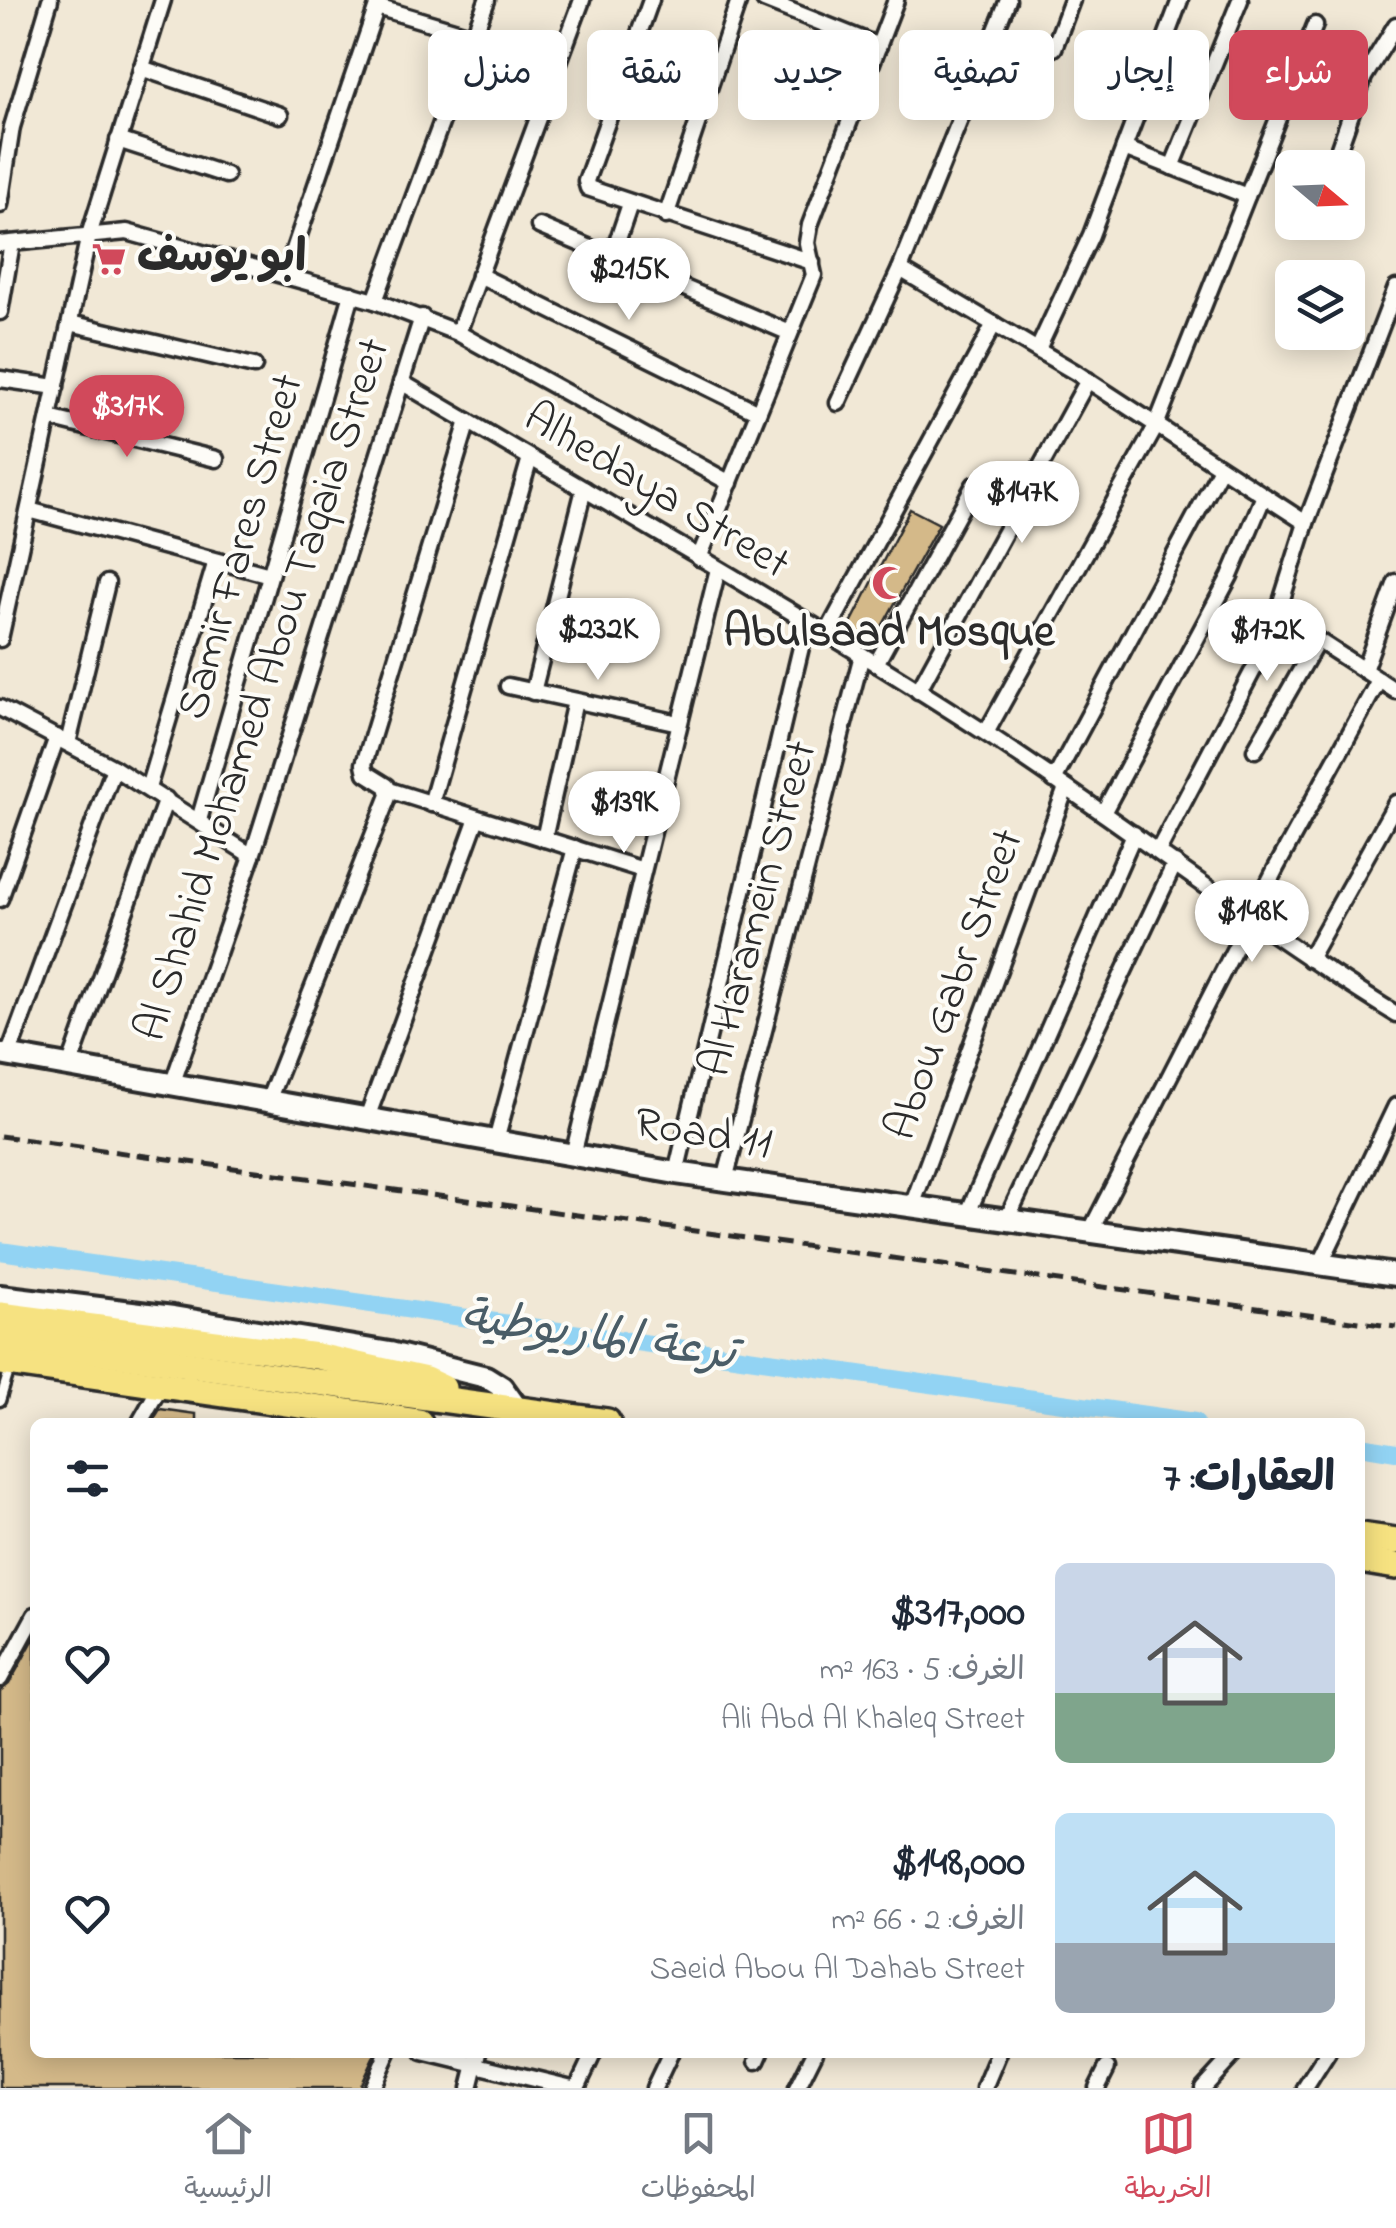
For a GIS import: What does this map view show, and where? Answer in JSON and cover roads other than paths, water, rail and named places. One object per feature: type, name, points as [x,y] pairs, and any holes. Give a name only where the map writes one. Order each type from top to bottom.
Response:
[{"type":"highway","points":[[0,1315],[273,1349],[426,1380],[456,1400]]},
{"type":"highway","points":[[0,1338],[581,1418]]},
{"type":"highway","points":[[6,1363],[391,1418]]},
{"type":"highway","points":[[1365,1537],[1396,1541]]},
{"type":"highway","points":[[1365,1561],[1396,1566]]},
{"type":"street","points":[[0,205],[12,127],[50,0]]},
{"type":"street","points":[[0,640],[89,234],[162,0]]},
{"type":"street","points":[[476,30],[487,0]]},
{"type":"street","points":[[458,333],[582,0]]},
{"type":"street","points":[[651,0],[586,181],[590,191],[812,262]]},
{"type":"street","points":[[666,216],[739,0]]},
{"type":"street","points":[[764,0],[839,30]]},
{"type":"street","points":[[879,46],[896,0]]},
{"type":"street","points":[[838,403],[900,269],[1008,0]]},
{"type":"street","points":[[1054,48],[1072,0]]},
{"type":"street","points":[[1038,349],[1081,260],[1180,0]]},
{"type":"street","points":[[1172,167],[1240,0]]},
{"type":"street","points":[[285,276],[378,3],[457,30]]},
{"type":"street","points":[[986,734],[1155,428],[1315,25]]},
{"type":"street","points":[[1338,150],[1364,77],[1396,25]]},
{"type":"street","points":[[141,68],[280,115]]},
{"type":"street","points":[[375,300],[442,120]]},
{"type":"street","points":[[698,558],[814,276],[807,244],[810,225],[850,120]]},
{"type":"street","points":[[118,140],[226,175]]},
{"type":"street","points":[[1124,148],[1247,196]]},
{"type":"street","points":[[612,258],[630,204]]},
{"type":"street","points":[[539,226],[790,334]]},
{"type":"street","points":[[0,312],[6,244],[89,234],[138,234],[375,300],[422,317],[730,483]]},
{"type":"street","points":[[900,269],[1088,380],[1155,428],[1306,523]]},
{"type":"street","points":[[479,275],[758,412]]},
{"type":"street","points":[[1158,851],[1252,676],[1279,615],[1306,523],[1396,288]]},
{"type":"street","name":"Samir Fares Street","points":[[199,820],[352,294]]},
{"type":"street","name":"Al Shahid Mohamed Abou Taqaia Street","points":[[172,1085],[252,856],[422,317]]},
{"type":"street","points":[[70,323],[254,366]]},
{"type":"street","points":[[827,634],[994,324]]},
{"type":"street","points":[[0,379],[56,387]]},
{"type":"street","points":[[918,691],[1088,380]]},
{"type":"street","name":"Alhedaya Street","points":[[401,382],[862,655],[1134,834],[1309,960],[1396,1014]]},
{"type":"street","points":[[49,418],[216,459]]},
{"type":"street","points":[[468,421],[364,764],[366,774],[389,790],[643,870]]},
{"type":"street","points":[[431,804],[530,458]]},
{"type":"street","name":"Abou Gabr Street","points":[[912,1206],[1060,784],[1220,470]]},
{"type":"street","points":[[876,664],[974,486]]},
{"type":"street","points":[[533,692],[584,489]]},
{"type":"street","points":[[1104,814],[1230,576],[1263,498]]},
{"type":"street","points":[[29,510],[270,575]]},
{"type":"street","points":[[148,788],[216,561]]},
{"type":"street","points":[[573,1154],[718,568]]},
{"type":"street","points":[[1364,670],[1396,582]]},
{"type":"street","points":[[0,900],[63,740],[107,583]]},
{"type":"street","points":[[1279,615],[1396,691]]},
{"type":"street","points":[[676,1173],[807,622]]},
{"type":"street","points":[[1254,750],[1318,640]]},
{"type":"street","name":"Al Haramein Street","points":[[725,1180],[862,655]]},
{"type":"street","points":[[1090,1232],[1251,918],[1379,680]]},
{"type":"street","points":[[508,686],[680,723]]},
{"type":"street","points":[[544,838],[575,701]]},
{"type":"street","points":[[0,708],[166,798],[252,856]]},
{"type":"street","points":[[4,1055],[114,768]]},
{"type":"street","points":[[268,1101],[389,790]]},
{"type":"street","points":[[69,1067],[166,798]]},
{"type":"street","points":[[1309,960],[1396,803]]},
{"type":"street","points":[[367,1118],[477,818]]},
{"type":"street","points":[[967,1215],[1134,834]]},
{"type":"street","points":[[496,1141],[574,848]]},
{"type":"street","points":[[1006,1220],[1176,863]]},
{"type":"street","name":"Road 11","points":[[4,1055],[676,1173],[1396,1275]]},
{"type":"street","points":[[1320,1265],[1396,1106]]},
{"type":"street","points":[[0,1296],[173,1317],[390,1353],[486,1376],[502,1387],[517,1408]]},
{"type":"street","points":[[142,1418],[161,1386]]},
{"type":"street","points":[[0,1680],[30,1625]]},
{"type":"street","points":[[372,2088],[385,2058]]},
{"type":"street","points":[[470,2088],[477,2059],[574,2088],[591,2058]]},
{"type":"street","points":[[654,2088],[668,2058]]},
{"type":"street","points":[[797,2088],[811,2058]]},
{"type":"street","points":[[984,2088],[996,2058]]},
{"type":"street","points":[[1203,2088],[1230,2058]]},
{"type":"street","points":[[1305,2088],[1324,2058]]},
{"type":"street","points":[[1097,2088],[1106,2068]]},
{"type":"lane","points":[[0,1401],[6,1363]]},
{"type":"waterway","name":"ترعة الماريوطية","points":[[0,1251],[1167,1418]]},
{"type":"waterway","name":"ترعة الماريوطية","points":[[1365,1447],[1396,1452]]},
{"type":"railway","points":[[0,1136],[1396,1327]]},
{"type":"place","name":"ابو يوسف","points":[[109,259]]},
{"type":"place","name":"Abulsaad Mosque","points":[[889,583]]}]
